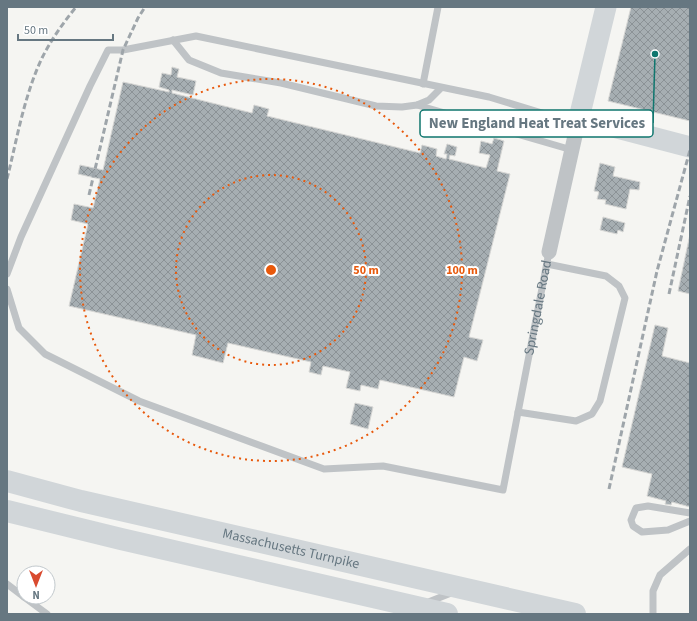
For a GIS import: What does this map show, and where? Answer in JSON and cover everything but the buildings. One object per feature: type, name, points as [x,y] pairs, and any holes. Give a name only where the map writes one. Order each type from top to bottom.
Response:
[{"type":"highway","name":"Massachusetts Turnpike","points":[[7,480],[88,502],[575,614]]},
{"type":"highway","name":"Massachusetts Turnpike","points":[[7,510],[121,540],[416,611],[447,614]]},
{"type":"street","name":"Springdale Road","points":[[548,258],[606,7]]},
{"type":"street","points":[[579,121],[690,147]]},
{"type":"lane","points":[[422,84],[438,7]]},
{"type":"lane","points":[[7,274],[21,238],[90,86],[108,50],[123,50],[196,36],[490,97],[579,121]]},
{"type":"lane","points":[[173,40],[189,60],[221,73],[281,83],[376,106],[402,107],[416,105],[429,100],[441,88]]},
{"type":"lane","points":[[416,105],[572,150]]},
{"type":"lane","points":[[518,412],[576,421],[592,414],[600,401],[625,298],[619,286],[606,276],[548,258]]},
{"type":"lane","name":"Springdale Road","points":[[7,289],[19,328],[45,354],[139,401],[324,469],[384,466],[502,490],[548,258]]},
{"type":"lane","points":[[690,513],[648,506],[636,508],[631,520],[633,526],[642,532],[668,530],[690,521]]},
{"type":"lane","points":[[653,614],[653,591],[660,575],[690,549]]},
{"type":"lane","points":[[7,584],[16,591]]},
{"type":"lane","points":[[416,611],[436,598],[463,588]]},
{"type":"lane","points":[[35,605],[47,614]]},
{"type":"railway","points":[[7,179],[30,87],[36,72],[53,38],[76,7]]},
{"type":"railway","points":[[89,195],[123,50],[138,18],[145,7]]},
{"type":"railway","points":[[609,489],[657,271],[690,150]]},
{"type":"railway","points":[[669,294],[690,196]]},
{"type":"place","name":"New England Heat Treat Services","points":[[655,54]]}]
